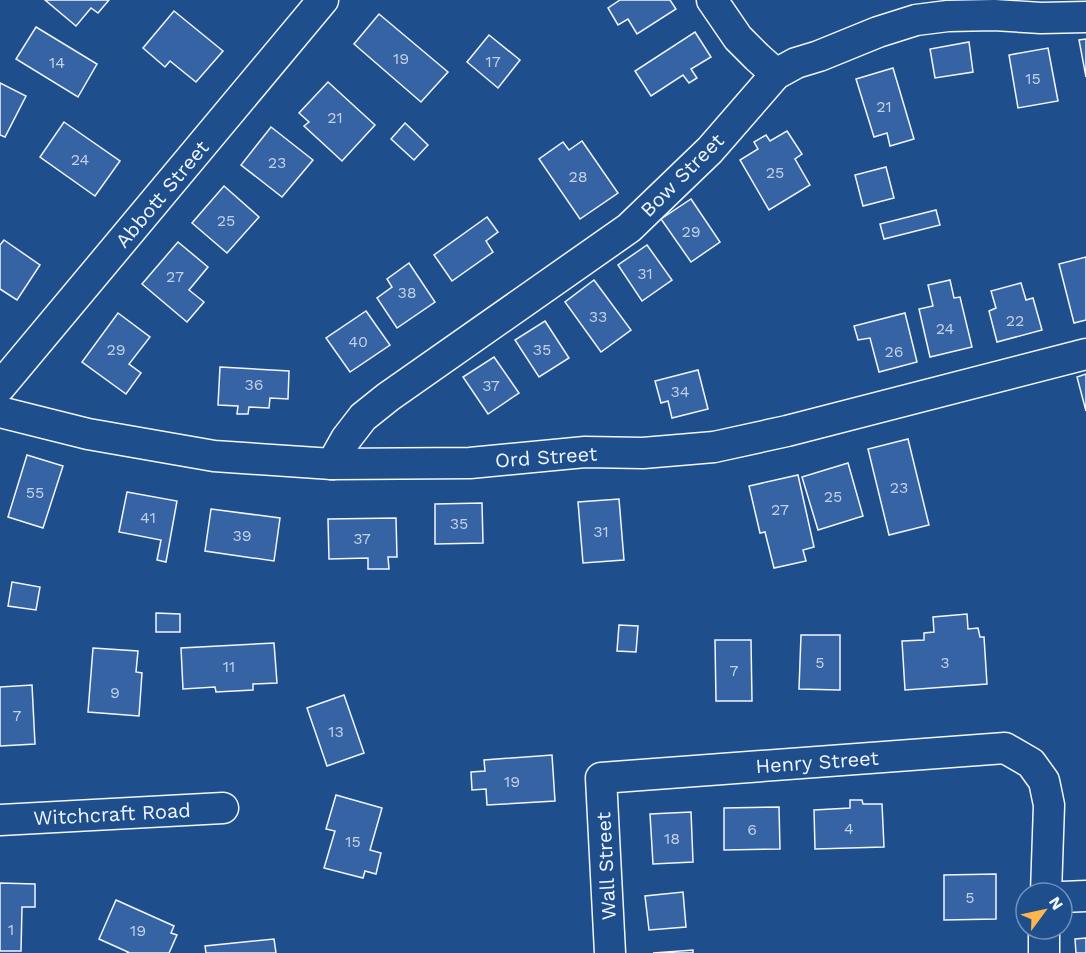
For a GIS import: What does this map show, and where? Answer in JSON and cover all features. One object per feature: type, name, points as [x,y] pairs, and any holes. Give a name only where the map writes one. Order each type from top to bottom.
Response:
[{"type":"street","name":"Abbott Street","points":[[0,387],[323,0]]},
{"type":"street","points":[[712,0],[738,38],[776,74]]},
{"type":"street","name":"Bow Street","points":[[332,464],[346,439],[363,417],[388,397],[629,228],[710,150],[776,74],[796,63],[916,20],[948,16],[994,15],[1041,18],[1086,17]]},
{"type":"street","name":"Ord Street","points":[[0,412],[88,434],[214,456],[332,464],[470,463],[585,452],[643,453],[714,447],[787,431],[1086,354]]},
{"type":"street","name":"Henry Street","points":[[601,778],[1005,748],[1029,761],[1044,782],[1049,805],[1047,881]]},
{"type":"street","name":"Wall Street","points":[[601,778],[610,953]]},
{"type":"street","name":"Witchcraft Road","points":[[0,820],[223,808]]},
{"type":"building","points":[[45,0],[109,0],[98,13],[91,8],[76,26]]},
{"type":"building","points":[[620,0],[670,0],[676,9],[637,34],[628,19],[618,25],[608,8]]},
{"type":"building","points":[[174,11],[223,51],[196,82],[170,61],[165,67],[143,48]]},
{"type":"building","points":[[379,14],[448,72],[421,102],[354,44]]},
{"type":"building","points":[[36,27],[97,64],[78,97],[16,59]]},
{"type":"building","points":[[695,32],[711,57],[691,69],[697,78],[689,83],[683,75],[651,96],[635,71]]},
{"type":"building","points":[[489,35],[520,60],[498,88],[467,62]]},
{"type":"building","points":[[1086,39],[1086,77],[1079,40]]},
{"type":"building","points":[[969,42],[973,72],[935,78],[930,49]]},
{"type":"building","points":[[1048,48],[1058,101],[1018,108],[1009,55]]},
{"type":"building","points":[[893,68],[914,139],[890,146],[887,133],[874,137],[856,79]]},
{"type":"building","points":[[328,82],[375,125],[342,161],[304,126],[309,122],[299,113]]},
{"type":"building","points":[[0,83],[26,96],[5,137],[0,135]]},
{"type":"building","points":[[64,122],[120,161],[95,196],[40,157]]},
{"type":"building","points":[[405,123],[428,145],[414,160],[391,139]]},
{"type":"building","points":[[271,127],[313,160],[282,197],[241,165]]},
{"type":"building","points":[[787,131],[802,154],[795,159],[810,185],[769,210],[740,160],[758,149],[754,142],[766,135],[770,141]]},
{"type":"building","points":[[582,141],[618,193],[580,219],[539,159],[563,142],[569,150]]},
{"type":"building","points":[[886,167],[894,198],[863,206],[855,175]]},
{"type":"building","points":[[224,186],[259,217],[227,253],[192,223]]},
{"type":"building","points":[[691,199],[720,242],[691,262],[661,219]]},
{"type":"building","points":[[936,210],[940,225],[884,239],[880,224]]},
{"type":"building","points":[[487,217],[498,232],[486,241],[493,252],[452,281],[434,255]]},
{"type":"building","points":[[4,240],[40,265],[17,300],[0,289],[0,245]]},
{"type":"building","points":[[178,242],[208,267],[189,290],[204,302],[187,322],[142,284]]},
{"type":"building","points":[[647,245],[672,280],[642,301],[618,265]]},
{"type":"building","points":[[1086,257],[1086,320],[1074,323],[1059,264]]},
{"type":"building","points":[[409,263],[435,302],[397,328],[377,298],[392,287],[387,279]]},
{"type":"building","points":[[594,280],[631,330],[601,352],[565,302]]},
{"type":"building","points":[[950,280],[954,298],[960,297],[972,347],[930,357],[919,309],[933,306],[928,285]]},
{"type":"building","points":[[1021,283],[1026,300],[1033,298],[1042,330],[997,342],[989,311],[996,308],[991,291]]},
{"type":"building","points":[[366,311],[390,345],[350,372],[326,338]]},
{"type":"building","points":[[118,313],[150,337],[129,364],[141,373],[126,394],[82,362]]},
{"type":"building","points":[[905,313],[917,362],[879,372],[870,338],[858,340],[854,326]]},
{"type":"building","points":[[545,321],[569,358],[539,377],[515,340]]},
{"type":"building","points":[[494,357],[519,393],[488,414],[463,377]]},
{"type":"building","points":[[220,367],[289,371],[288,399],[270,398],[269,408],[249,407],[248,414],[237,414],[238,406],[218,405]]},
{"type":"building","points":[[698,370],[708,409],[672,418],[668,401],[661,403],[655,381]]},
{"type":"building","points":[[1086,374],[1086,411],[1077,377]]},
{"type":"building","points":[[908,439],[929,525],[889,535],[868,449]]},
{"type":"building","points":[[27,455],[63,466],[43,528],[8,517]]},
{"type":"building","points":[[848,463],[863,516],[818,530],[802,477]]},
{"type":"building","points":[[798,475],[814,547],[803,550],[806,561],[774,568],[765,532],[760,533],[749,486]]},
{"type":"building","points":[[127,492],[177,501],[166,562],[157,560],[161,540],[119,532]]},
{"type":"building","points":[[619,499],[624,560],[583,563],[578,502]]},
{"type":"building","points":[[482,503],[483,543],[435,544],[435,504]]},
{"type":"building","points":[[211,509],[280,518],[274,561],[205,551]]},
{"type":"building","points":[[396,518],[397,557],[388,557],[389,569],[368,569],[368,558],[329,559],[328,519]]},
{"type":"building","points":[[12,582],[40,587],[36,610],[8,606]]},
{"type":"building","points":[[156,613],[180,614],[180,632],[156,632]]},
{"type":"building","points":[[967,614],[968,629],[978,628],[980,637],[984,637],[987,684],[905,690],[902,641],[924,640],[924,633],[934,632],[933,617]]},
{"type":"building","points":[[619,625],[638,626],[636,652],[617,651]]},
{"type":"building","points":[[801,635],[840,635],[840,690],[799,689]]},
{"type":"building","points":[[715,640],[751,640],[752,701],[716,701]]},
{"type":"building","points":[[274,643],[277,683],[253,684],[253,690],[216,692],[215,687],[183,689],[181,648]]},
{"type":"building","points":[[93,648],[138,651],[136,672],[142,673],[139,716],[88,712]]},
{"type":"building","points":[[32,685],[35,744],[0,746],[0,687]]},
{"type":"building","points":[[344,695],[364,753],[327,766],[307,708]]},
{"type":"building","points":[[552,755],[555,801],[487,805],[486,789],[472,790],[471,772],[485,771],[484,760]]},
{"type":"building","points":[[336,795],[382,808],[370,850],[381,853],[376,874],[365,871],[363,878],[324,868],[335,831],[326,829]]},
{"type":"building","points":[[850,800],[862,800],[863,804],[882,804],[884,847],[815,849],[814,810],[850,808]]},
{"type":"building","points":[[779,807],[780,849],[724,850],[724,808]]},
{"type":"building","points":[[691,812],[693,862],[653,864],[650,814]]},
{"type":"building","points":[[996,874],[996,919],[944,920],[944,875]]},
{"type":"building","points":[[0,883],[35,884],[35,907],[22,907],[21,951],[0,951]]},
{"type":"building","points":[[683,892],[686,927],[649,930],[645,896]]},
{"type":"building","points":[[116,900],[174,926],[171,933],[177,935],[169,953],[127,953],[99,939]]},
{"type":"building","points":[[1086,938],[1086,953],[1076,953],[1075,939]]},
{"type":"building","points":[[274,939],[276,953],[206,953],[205,946]]},
{"type":"building","points":[[693,950],[693,953],[653,953]]}]
